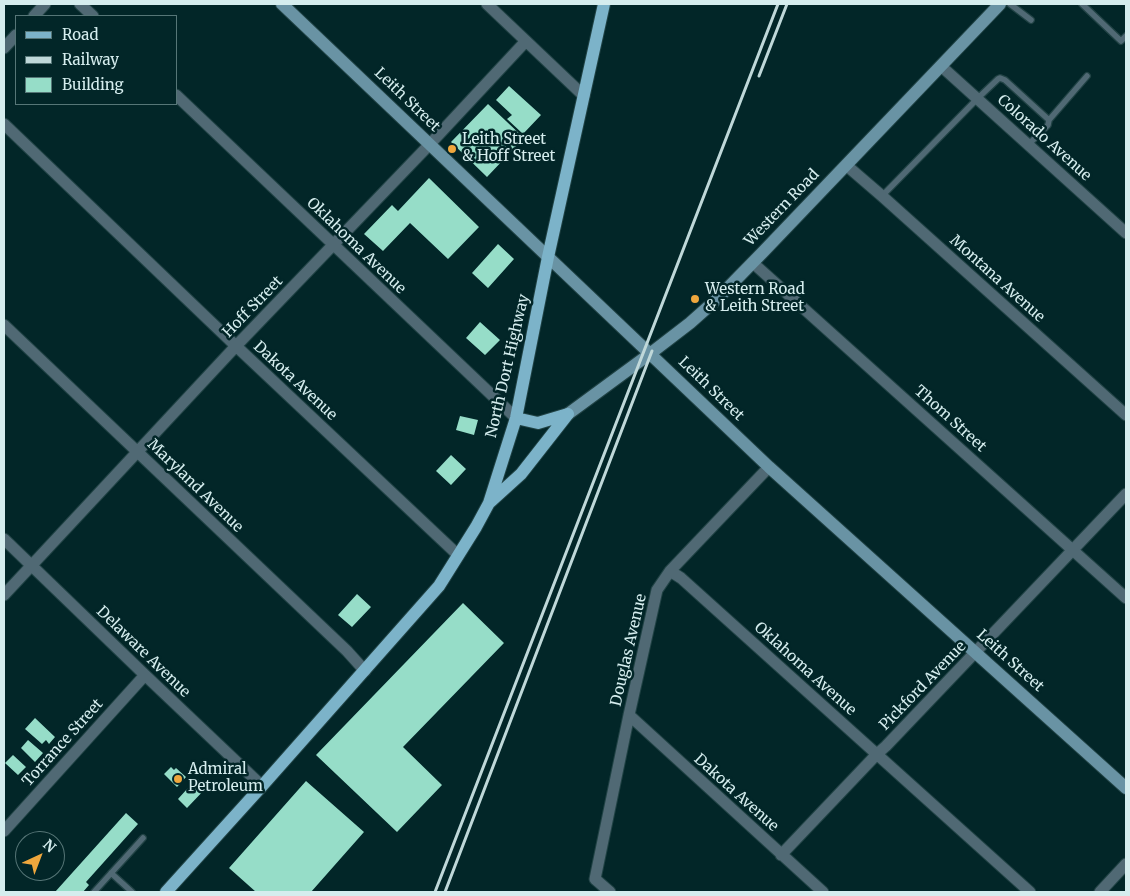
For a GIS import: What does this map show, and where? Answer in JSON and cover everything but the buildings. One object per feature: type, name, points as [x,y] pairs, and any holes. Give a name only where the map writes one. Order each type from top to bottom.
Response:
[{"type":"main road","name":"North Dort Highway","points":[[166,892],[439,586],[476,527],[489,502],[516,418],[548,257],[604,4]]},
{"type":"main road","points":[[516,418],[538,423],[568,414]]},
{"type":"main road","points":[[489,502],[521,474],[568,414]]},
{"type":"street","points":[[35,15],[45,4]]},
{"type":"street","points":[[80,4],[92,15]]},
{"type":"street","name":"Leith Street","points":[[282,4],[769,466],[1126,788]]},
{"type":"street","points":[[487,4],[584,96]]},
{"type":"street","name":"Western Road","points":[[568,414],[651,353],[703,311],[753,262],[1000,4]]},
{"type":"street","points":[[4,48],[15,36]]},
{"type":"street","name":"Hoff Street","points":[[4,595],[236,346],[526,41]]},
{"type":"street","name":"Colorado Avenue","points":[[941,66],[1126,232]]},
{"type":"street","name":"Oklahoma Avenue","points":[[178,97],[516,418]]},
{"type":"street","name":"Dakota Avenue","points":[[4,124],[458,555]]},
{"type":"street","name":"Montana Avenue","points":[[846,165],[1126,416]]},
{"type":"street","name":"Thom Street","points":[[753,262],[1126,598]]},
{"type":"street","name":"Maryland Avenue","points":[[4,325],[347,651],[365,671]]},
{"type":"street","name":"Douglas Avenue","points":[[610,892],[595,879],[657,590],[670,571],[769,466]]},
{"type":"street","name":"Pickford Avenue","points":[[781,854],[1126,494]]},
{"type":"street","name":"Delaware Avenue","points":[[4,539],[262,786]]},
{"type":"street","name":"Oklahoma Avenue","points":[[670,571],[682,578],[1030,892]]},
{"type":"street","name":"Torrance Street","points":[[4,831],[145,676]]},
{"type":"street","name":"Dakota Avenue","points":[[629,715],[823,892]]},
{"type":"street","points":[[1100,892],[1126,864]]},
{"type":"lane","points":[[1010,4],[1031,20]]},
{"type":"lane","points":[[1082,4],[1121,41],[1126,36]]},
{"type":"lane","points":[[1028,144],[1048,125],[1049,120],[1087,76]]},
{"type":"lane","points":[[882,196],[1000,78],[1005,80],[1049,120]]},
{"type":"lane","points":[[94,892],[143,838]]},
{"type":"lane","points":[[111,873],[132,892]]},
{"type":"railway","points":[[435,892],[778,4]]},
{"type":"railway","points":[[759,76],[787,4]]},
{"type":"railway","points":[[445,892],[652,351]]},
{"type":"place","name":"Leith Street & Hoff Street","points":[[452,149]]},
{"type":"place","name":"Western Road & Leith Street","points":[[695,299]]},
{"type":"place","name":"Admiral Petroleum","points":[[178,779]]}]
